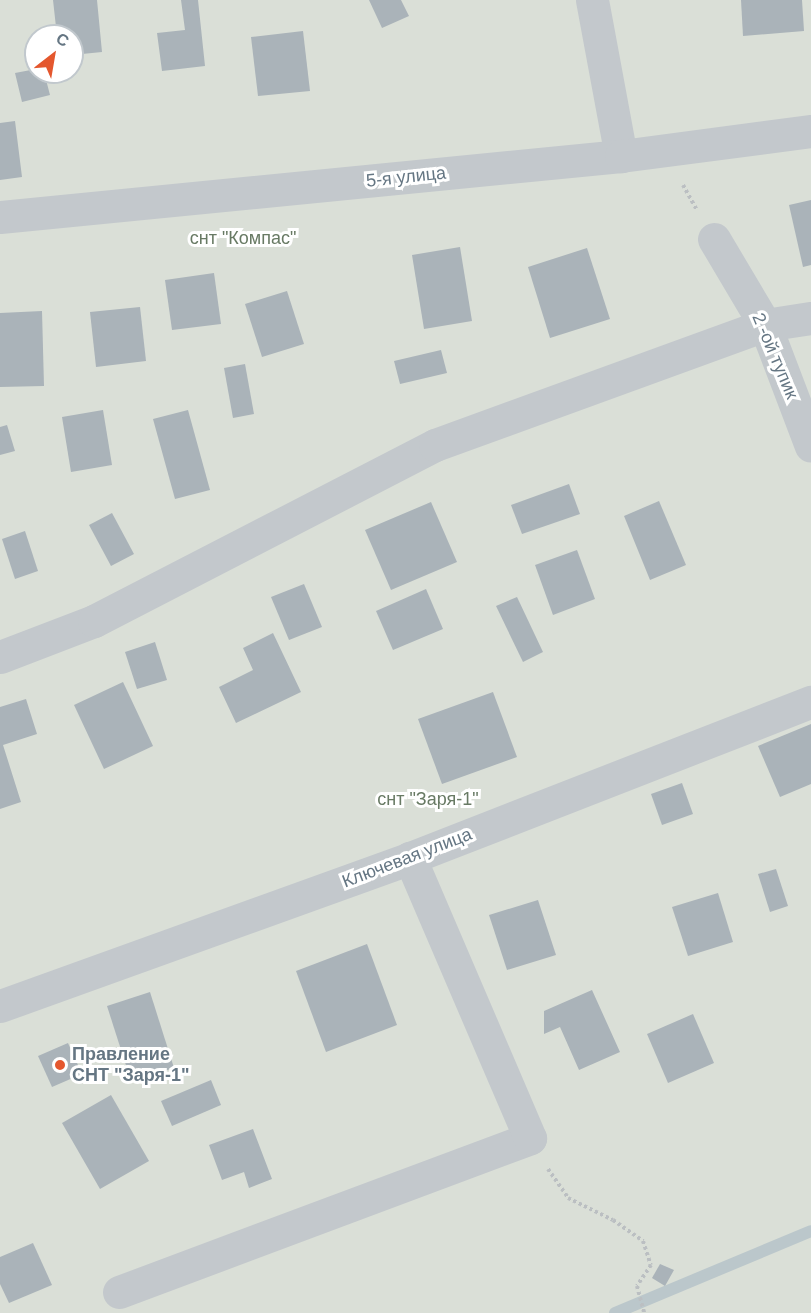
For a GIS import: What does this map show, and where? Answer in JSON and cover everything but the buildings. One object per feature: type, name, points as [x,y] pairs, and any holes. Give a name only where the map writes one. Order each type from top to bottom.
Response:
[{"type":"street","points":[[592,0],[621,156]]},
{"type":"street","name":"5-я улица","points":[[0,217],[621,156],[811,131]]},
{"type":"street","name":"2 -ой тупик","points":[[714,239],[765,325],[811,446]]},
{"type":"street","points":[[0,657],[94,621],[435,445],[765,325],[811,318]]},
{"type":"street","name":"Ключевая улица","points":[[0,1006],[410,858],[811,702]]},
{"type":"street","points":[[119,1293],[530,1138],[410,858]]},
{"type":"path","points":[[663,151],[714,239]]},
{"type":"path","points":[[530,1138],[568,1198],[613,1220],[643,1241],[651,1265],[637,1286],[644,1313]]},
{"type":"green space","points":[[0,0],[811,0],[811,1313],[0,1313]]},
{"type":"waterway","points":[[615,1313],[811,1231]]},
{"type":"place","name":"Правление СНТ \"Заря-1\"","points":[[60,1065]]},
{"type":"park label","name":"снт \"Компас\"","points":[[243,238]]},
{"type":"park label","name":"снт \"Заря-1\"","points":[[428,799]]}]
